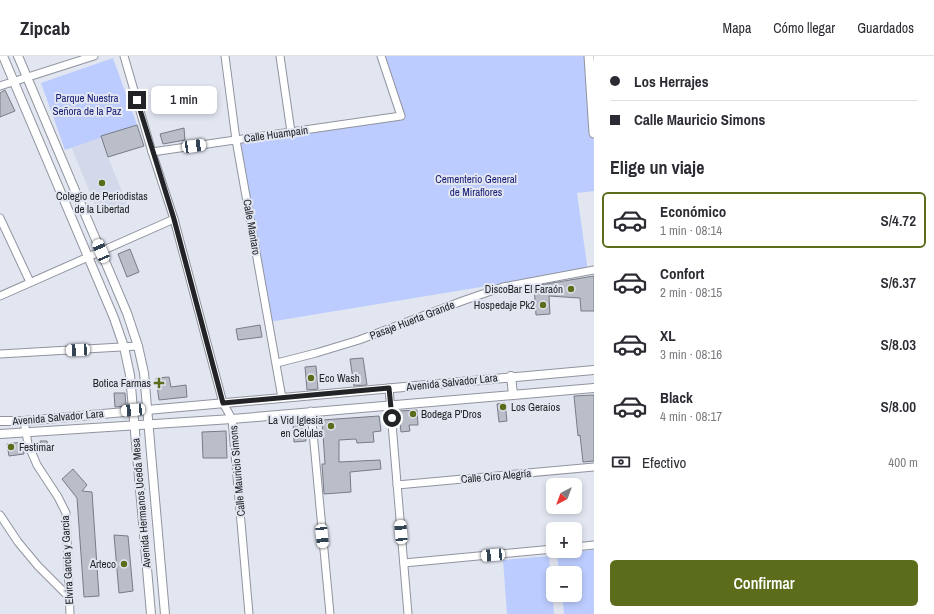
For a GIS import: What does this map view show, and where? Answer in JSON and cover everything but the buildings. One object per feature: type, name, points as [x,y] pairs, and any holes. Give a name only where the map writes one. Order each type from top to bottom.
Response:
[{"type":"main road","points":[[589,56],[594,133]]},
{"type":"street","name":"Avenida Hermanos Uceda Mesa","points":[[3,56],[89,256],[124,347],[130,375],[151,614]]},
{"type":"street","name":"Avenida Hermanos Uceda Mesa","points":[[18,56],[127,313],[138,346],[144,373],[165,614]]},
{"type":"street","points":[[0,86],[94,56]]},
{"type":"street","name":"Calle Mauricio Simons","points":[[124,56],[152,152],[174,219],[223,403],[232,419],[249,614]]},
{"type":"street","name":"Calle Mantaro","points":[[225,56],[236,140],[277,363],[282,398]]},
{"type":"street","points":[[280,56],[291,132]]},
{"type":"street","name":"Calle Huampain","points":[[152,152],[401,116],[381,56]]},
{"type":"street","points":[[0,218],[30,282]]},
{"type":"street","points":[[0,296],[174,219]]},
{"type":"street","name":"Pasaje Huerta Grande","points":[[277,363],[359,340],[503,287],[594,270]]},
{"type":"street","points":[[0,354],[138,346]]},
{"type":"street","name":"Avenida Salvador Lara","points":[[0,421],[282,398],[511,376],[594,370]]},
{"type":"street","points":[[511,376],[513,394]]},
{"type":"street","points":[[389,388],[408,614]]},
{"type":"street","name":"Avenida Salvador Lara","points":[[0,434],[232,419],[311,411],[594,388]]},
{"type":"street","points":[[311,411],[330,614]]},
{"type":"street","name":"Elvira García y García","points":[[24,420],[28,444],[37,465],[58,497],[66,513],[70,614]]},
{"type":"street","name":"Calle Ciro Alegría","points":[[397,485],[594,467]]},
{"type":"street","points":[[0,515],[18,542],[38,566],[69,597]]},
{"type":"street","points":[[143,526],[157,525]]},
{"type":"street","points":[[582,546],[594,545]]},
{"type":"street","points":[[404,563],[546,550]]},
{"type":"shaded area","name":"Colegio de Periodistas de la Libertad","points":[[101,136],[127,204],[99,215],[71,146]]},
{"type":"green space","name":"Cementerio General de Miraflores","points":[[381,56],[586,56],[594,145],[594,191],[577,193],[588,272],[487,286],[269,322],[236,140],[401,116]]},
{"type":"green space","name":"Parque Nuestra Señora de la Paz","points":[[113,58],[137,125],[65,150],[41,83]]},
{"type":"green space","points":[[594,550],[594,614],[564,614],[563,602],[582,602],[582,566],[558,566],[558,558],[582,558],[582,551]]},
{"type":"green space","points":[[546,556],[546,558],[549,558],[550,566],[546,566],[546,602],[553,602],[554,614],[507,614],[503,560]]},
{"type":"place","name":"Colegio de Periodistas de la Libertad","points":[[102,183]]},
{"type":"place","name":"DiscoBar El Faraón","points":[[571,289]]},
{"type":"place","name":"Hospedaje Pk2","points":[[543,305]]},
{"type":"place","name":"Eco Wash","points":[[311,378]]},
{"type":"place","name":"Botica Farmas","points":[[159,383]]},
{"type":"place","name":"Los Geraios","points":[[503,407]]},
{"type":"place","name":"Bodega P'Dros","points":[[413,414]]},
{"type":"place","name":"La Vid Iglesia en Celulas","points":[[331,426]]},
{"type":"place","name":"Festimar","points":[[11,447]]},
{"type":"place","name":"Arteco","points":[[124,564]]},
{"type":"route","points":[[137,100],[174,219],[223,403],[389,388],[392,418]]}]
